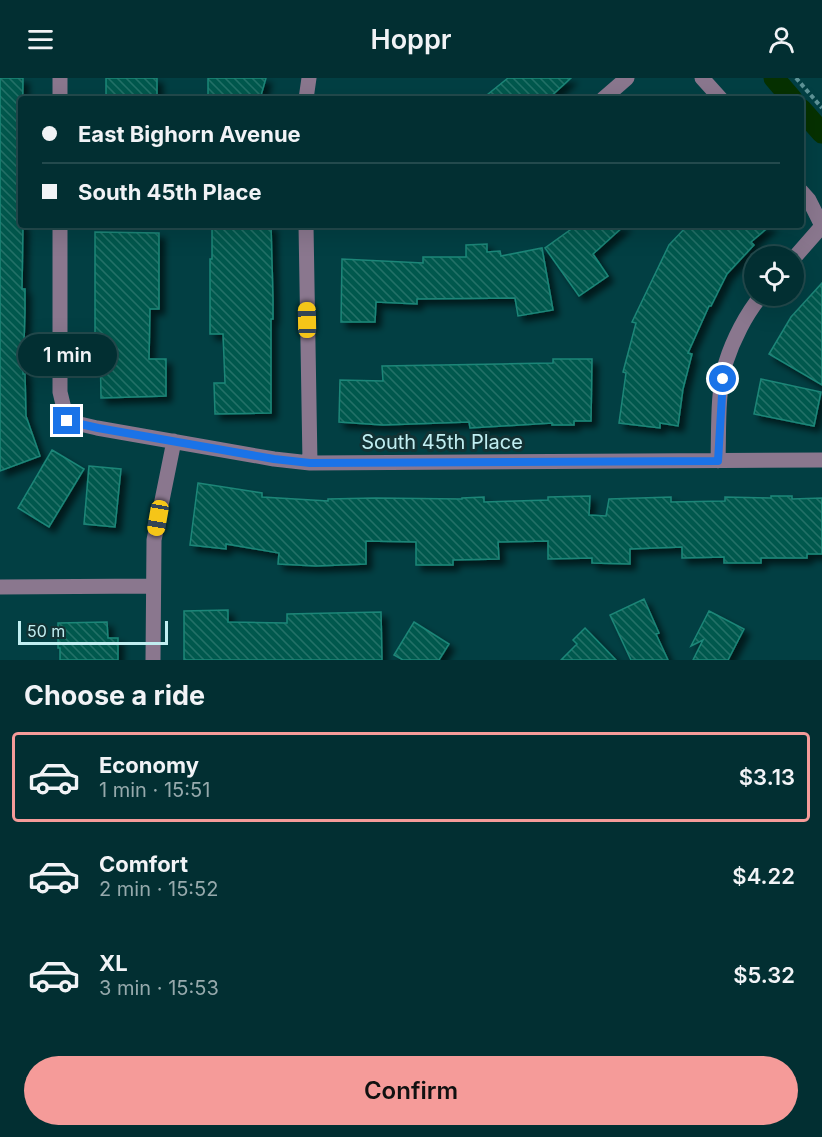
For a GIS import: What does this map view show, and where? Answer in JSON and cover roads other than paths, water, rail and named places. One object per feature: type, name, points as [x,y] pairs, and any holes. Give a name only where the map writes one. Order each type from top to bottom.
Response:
[{"type":"street","points":[[60,78],[60,96]]},
{"type":"street","points":[[306,96],[309,78]]},
{"type":"street","points":[[606,96],[627,78]]},
{"type":"street","points":[[702,78],[718,96]]},
{"type":"street","points":[[804,194],[822,226],[804,247]]},
{"type":"street","name":"South 45th Place","points":[[60,228],[60,393],[67,421],[274,459],[310,463],[822,460]]},
{"type":"street","points":[[306,228],[310,463]]},
{"type":"street","points":[[718,461],[725,363],[753,306]]},
{"type":"street","points":[[153,660],[154,540],[174,441]]},
{"type":"street","points":[[0,587],[153,586]]},
{"type":"waterway","points":[[774,78],[789,96]]},
{"type":"waterway","points":[[804,112],[822,133]]}]
